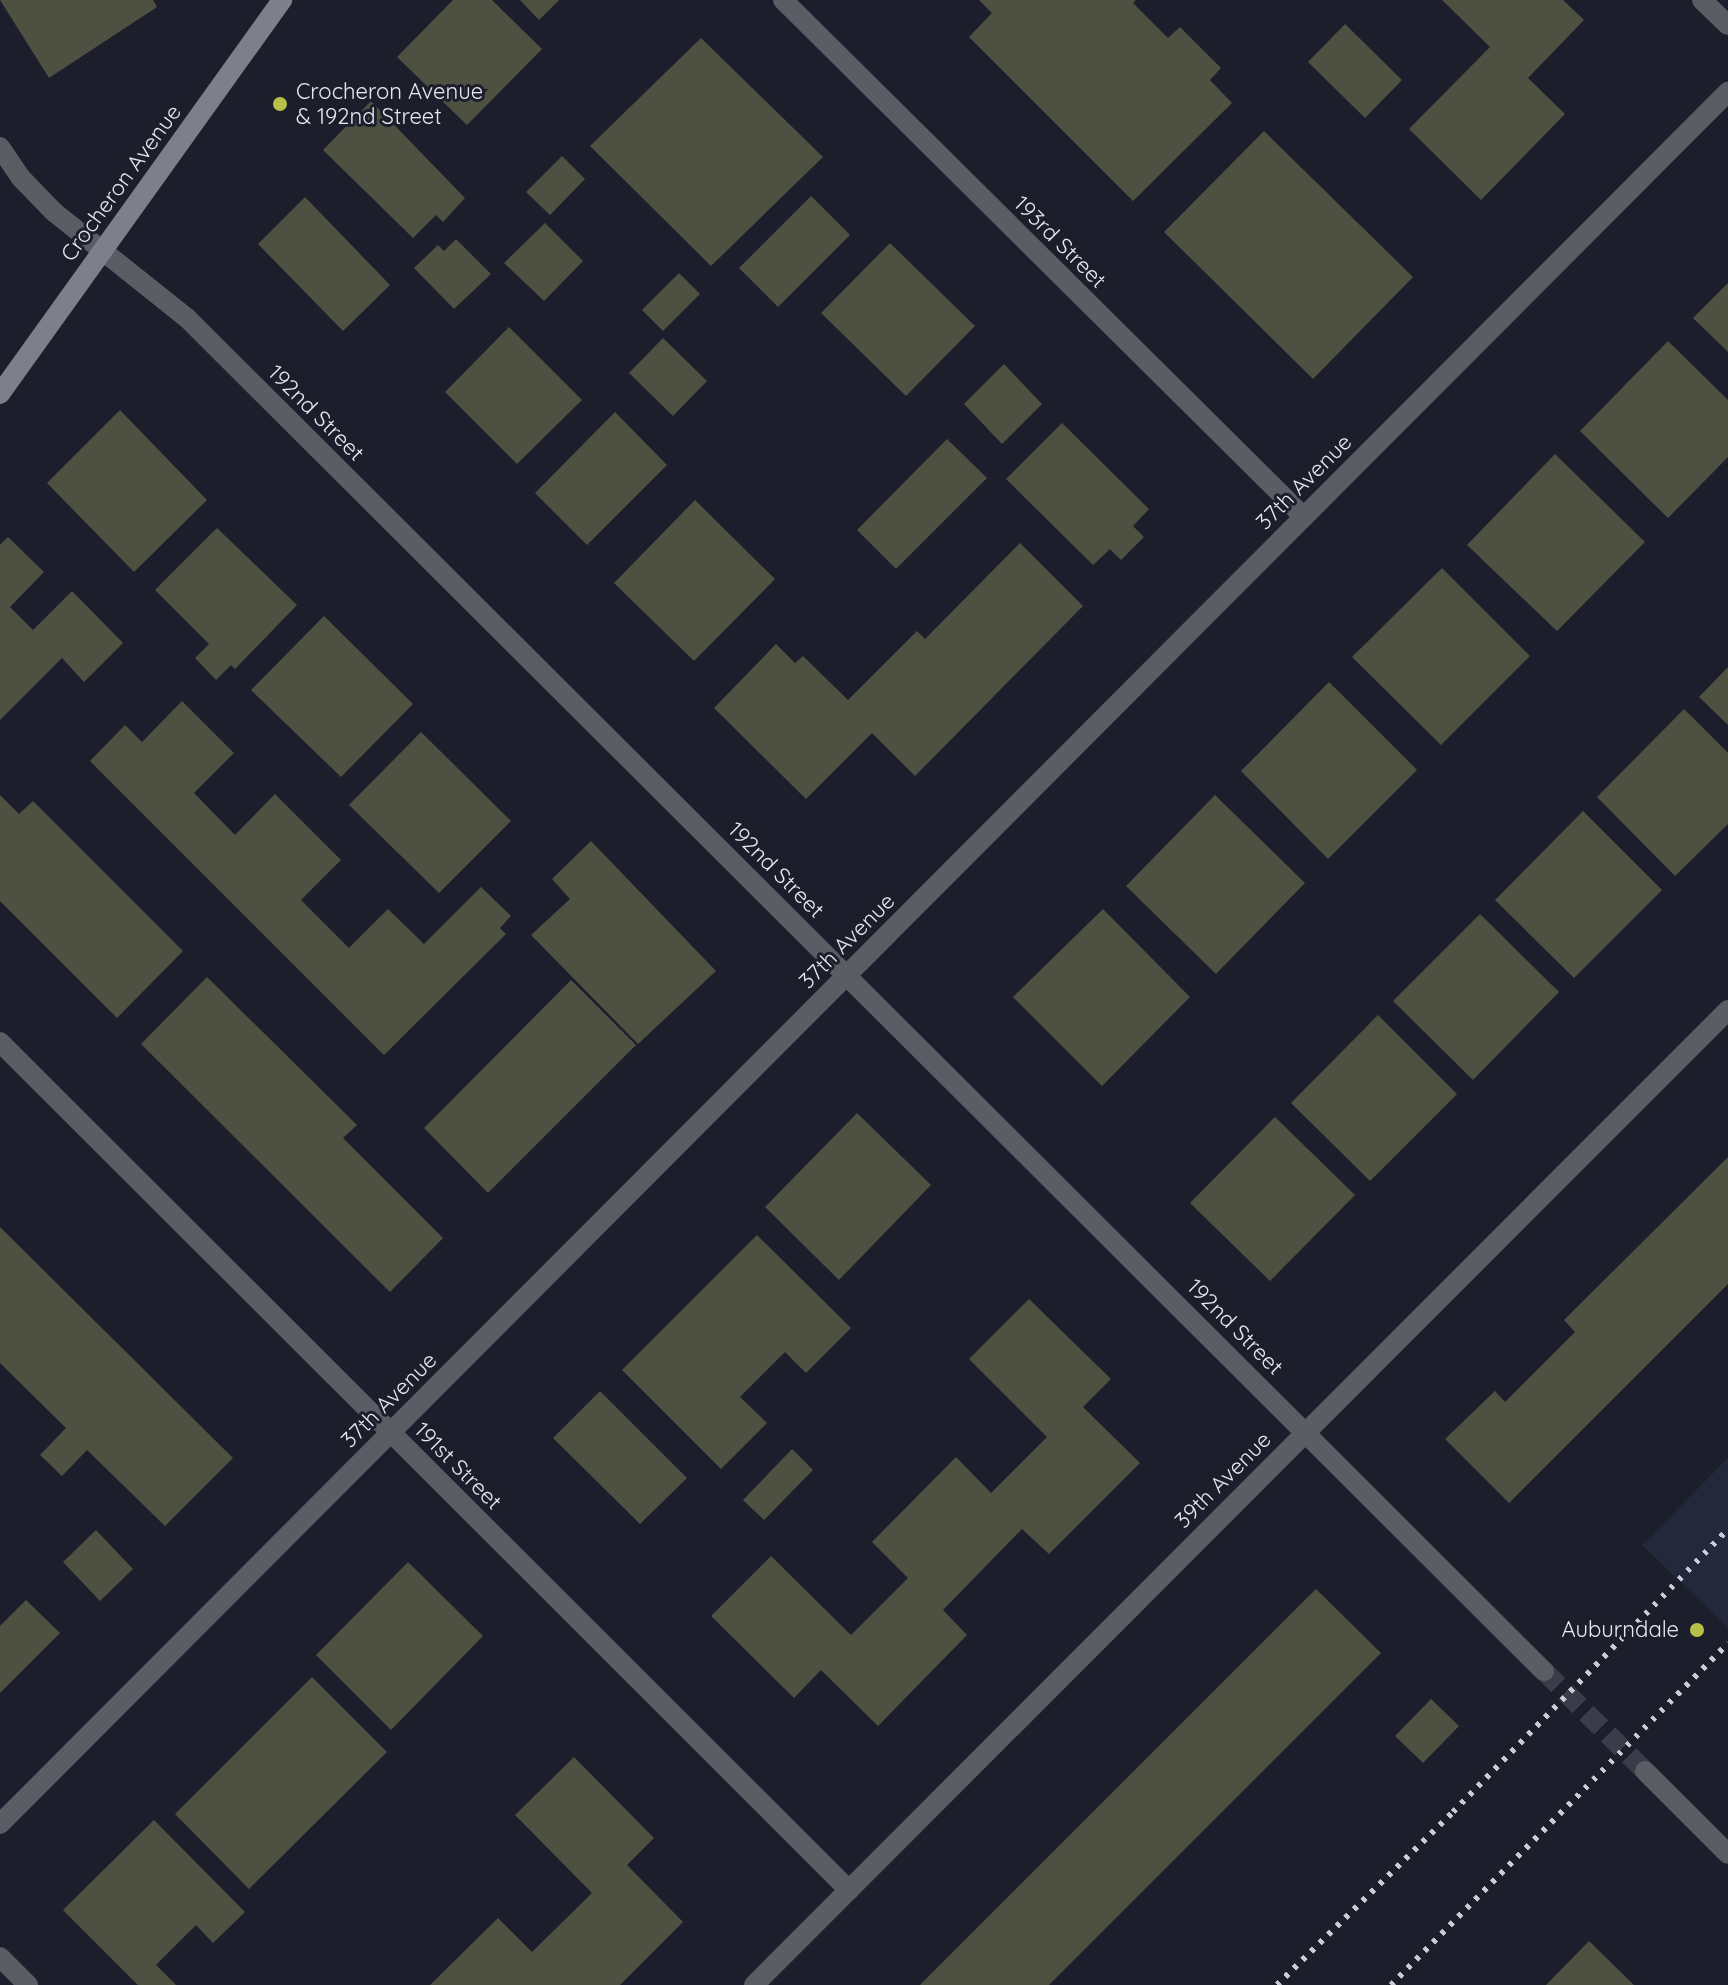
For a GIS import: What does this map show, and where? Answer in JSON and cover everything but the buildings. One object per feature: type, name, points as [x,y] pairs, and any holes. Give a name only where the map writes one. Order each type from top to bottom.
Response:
[{"type":"street","name":"Crocheron Avenue","points":[[0,394],[282,0]]},
{"type":"street","name":"193rd Street","points":[[783,0],[1304,517]]},
{"type":"street","points":[[1702,0],[1728,25]]},
{"type":"street","name":"37th Avenue","points":[[0,1824],[1728,92]]},
{"type":"street","name":"192nd Street","points":[[0,147],[21,178],[54,212],[188,319],[1544,1671]]},
{"type":"street","name":"39th Avenue","points":[[754,1985],[1728,1010]]},
{"type":"street","name":"191st Street","points":[[0,1042],[849,1890]]},
{"type":"street","points":[[1645,1771],[1728,1854]]},
{"type":"street","points":[[0,1957],[28,1985]]},
{"type":"shaded area","points":[[1728,1458],[1728,1628],[1642,1545]]},
{"type":"tunnel","points":[[1544,1671],[1645,1771]]},
{"type":"railway","points":[[1277,1985],[1453,1812],[1728,1529]]},
{"type":"railway","points":[[1391,1985],[1728,1643]]},
{"type":"place","name":"Crocheron Avenue & 192nd Street","points":[[280,104]]},
{"type":"place","name":"Auburndale","points":[[1697,1630]]}]
